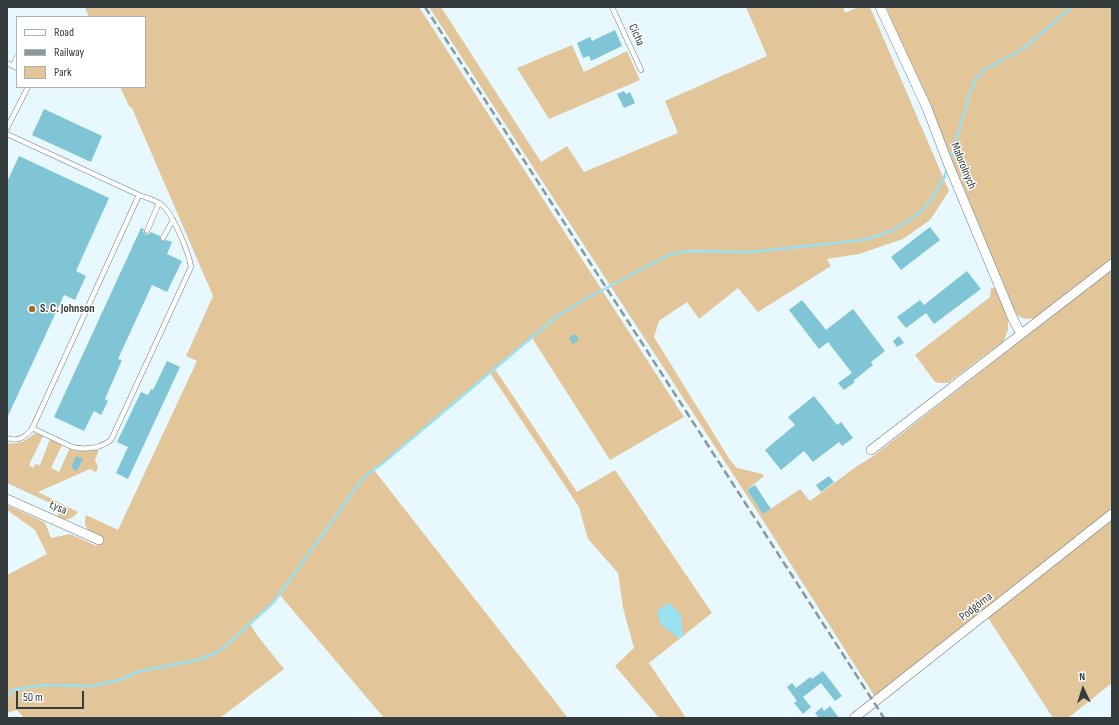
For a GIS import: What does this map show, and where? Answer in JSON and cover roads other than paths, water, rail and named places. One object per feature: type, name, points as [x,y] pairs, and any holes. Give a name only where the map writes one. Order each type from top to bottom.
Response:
[{"type":"street","name":"Małorolnych","points":[[880,7],[927,108],[1013,318],[1021,334]]},
{"type":"street","points":[[871,450],[1112,264]]},
{"type":"street","name":"Łysa","points":[[7,499],[99,540]]},
{"type":"street","name":"Podgórna","points":[[854,718],[1112,514]]},
{"type":"lane","name":"Cicha","points":[[612,7],[641,70]]},
{"type":"lane","points":[[7,63],[15,67]]},
{"type":"lane","points":[[7,128],[27,88]]},
{"type":"lane","points":[[7,134],[139,195],[159,202],[168,211],[173,220],[191,264],[191,268],[112,439],[98,447],[78,448],[72,447],[32,428]]},
{"type":"lane","points":[[7,438],[14,440],[20,439],[32,428],[139,195]]},
{"type":"lane","points":[[147,230],[159,202]]},
{"type":"lane","points":[[163,238],[173,220]]},
{"type":"water","points":[[666,604],[670,604],[681,614],[683,636],[681,638],[665,629],[660,622],[657,610],[661,609]]},
{"type":"waterway","points":[[950,160],[971,90],[976,79],[984,70],[1024,48],[1072,7]]},
{"type":"waterway","points":[[7,696],[14,690],[41,685],[93,686],[119,680],[141,671],[201,659],[217,652],[274,602],[363,478],[383,463],[556,317],[587,298],[669,255],[687,251],[751,252],[863,240],[889,232],[922,211],[944,178],[947,169]]},
{"type":"railway","points":[[425,7],[884,718]]},
{"type":"place","name":"S. C. Johnson","points":[[32,309]]}]
